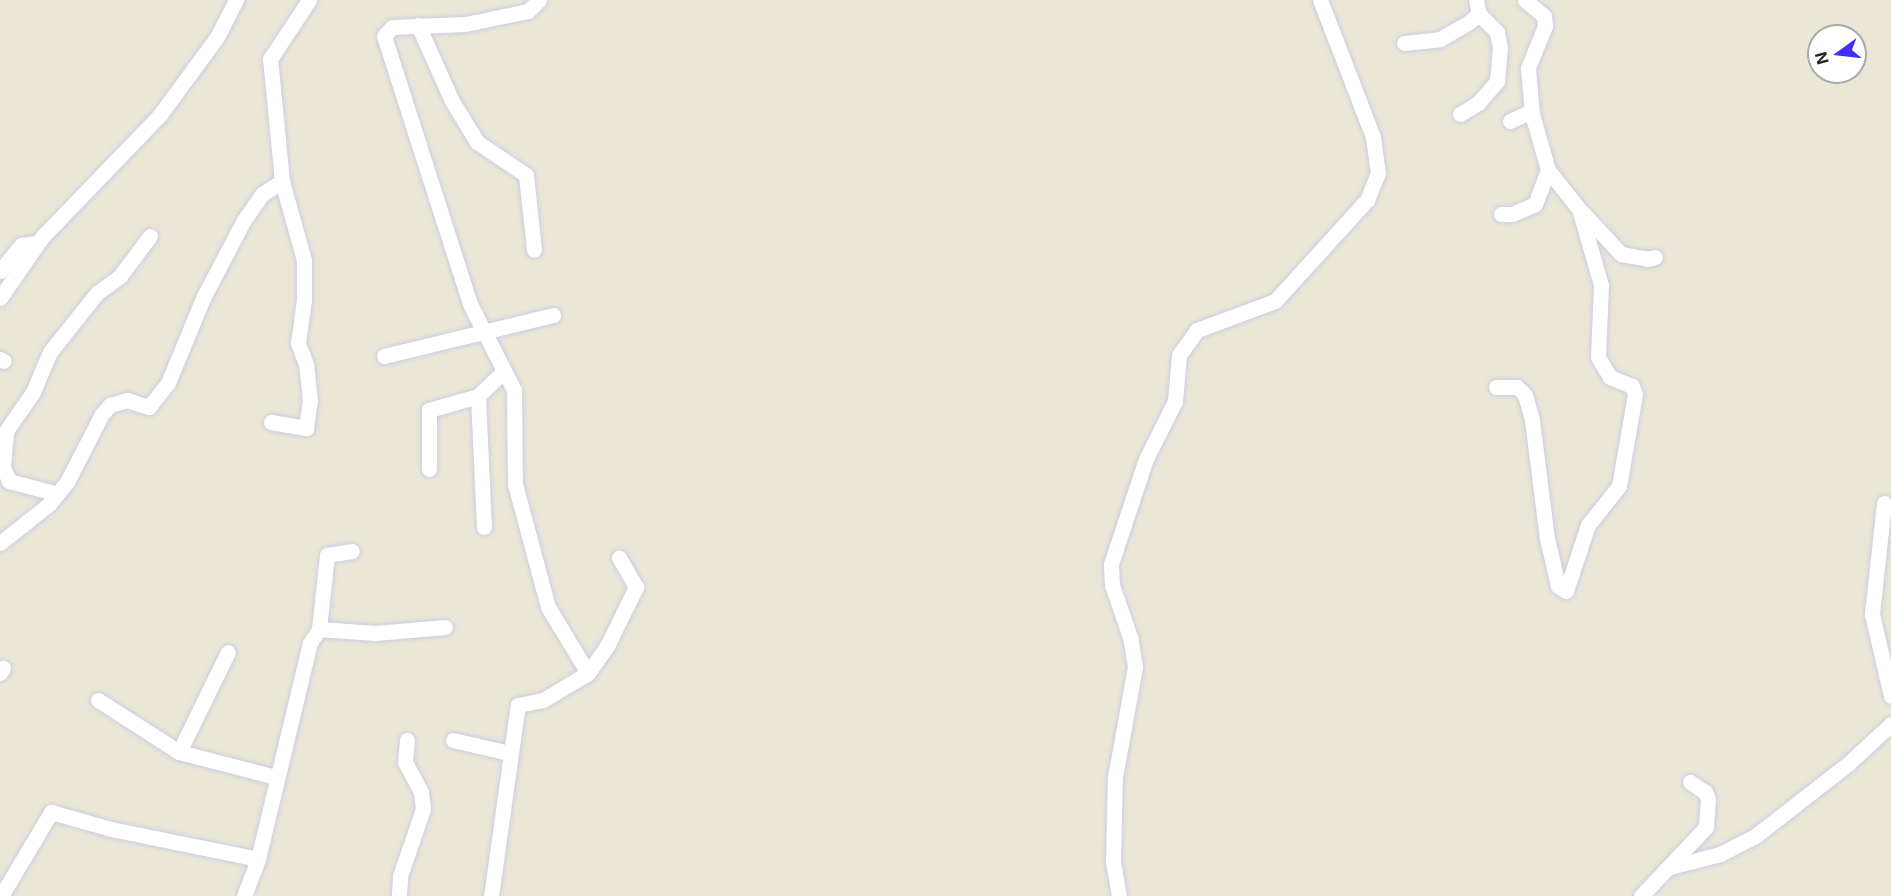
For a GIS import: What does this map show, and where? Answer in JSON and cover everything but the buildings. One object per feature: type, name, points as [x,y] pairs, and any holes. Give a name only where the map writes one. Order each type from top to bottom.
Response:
[{"type":"street","points":[[0,298],[37,243],[159,116],[217,37],[236,0]]},
{"type":"street","points":[[271,422],[306,428],[310,401],[306,364],[298,343],[304,300],[304,260],[282,181],[270,59],[309,0]]},
{"type":"street","points":[[539,0],[528,11],[465,24],[392,27],[384,36],[482,332],[502,373],[514,390],[515,484],[545,599],[588,673]]},
{"type":"street","points":[[1119,896],[1113,862],[1115,777],[1135,667],[1130,637],[1112,585],[1111,564],[1146,459],[1163,432],[1175,401],[1179,355],[1197,330],[1275,300],[1367,200],[1378,173],[1373,137],[1320,0]]},
{"type":"street","points":[[1525,0],[1544,16],[1545,26],[1528,68],[1532,111],[1548,170],[1579,209],[1622,254],[1648,259],[1655,257]]},
{"type":"street","points":[[1404,43],[1440,39],[1477,7],[1497,32],[1500,48],[1497,81],[1478,103],[1460,114]]},
{"type":"street","points":[[418,25],[452,101],[477,142],[526,176],[534,250]]},
{"type":"street","points":[[1510,121],[1532,111]]},
{"type":"street","points":[[1501,214],[1519,213],[1535,204],[1548,170]]},
{"type":"street","points":[[0,543],[49,504],[55,493],[75,472],[96,424],[110,405],[127,400],[149,407],[157,399],[244,220],[266,189],[282,181]]},
{"type":"street","points":[[1496,387],[1518,387],[1525,395],[1547,538],[1558,586],[1566,591],[1588,525],[1619,486],[1635,394],[1632,386],[1603,370],[1598,357],[1601,285],[1579,209]]},
{"type":"street","points":[[55,493],[9,481],[3,467],[6,431],[33,392],[50,352],[97,293],[120,276],[150,236]]},
{"type":"street","points":[[0,271],[21,245],[37,243]]},
{"type":"street","points":[[384,356],[553,315]]},
{"type":"street","points":[[429,469],[429,410],[478,396],[502,373]]},
{"type":"street","points":[[478,396],[484,527]]},
{"type":"street","points":[[1884,502],[1872,614],[1891,696]]},
{"type":"street","points":[[249,892],[310,643],[320,629],[327,555],[352,551]]},
{"type":"street","points":[[491,896],[509,753],[518,705],[543,700],[588,673],[613,635],[636,587],[619,558]]},
{"type":"street","points":[[320,629],[375,633],[445,627]]},
{"type":"street","points":[[179,752],[228,652]]},
{"type":"street","points":[[98,700],[179,752],[276,777]]},
{"type":"street","points":[[1670,867],[1720,854],[1754,837],[1849,763],[1891,724]]},
{"type":"street","points":[[399,896],[400,876],[423,809],[421,792],[405,762],[407,740]]},
{"type":"street","points":[[453,740],[509,753]]},
{"type":"street","points":[[1641,896],[1706,827],[1708,799],[1705,792],[1690,782]]},
{"type":"street","points":[[1,896],[51,812],[111,830],[258,859]]}]
